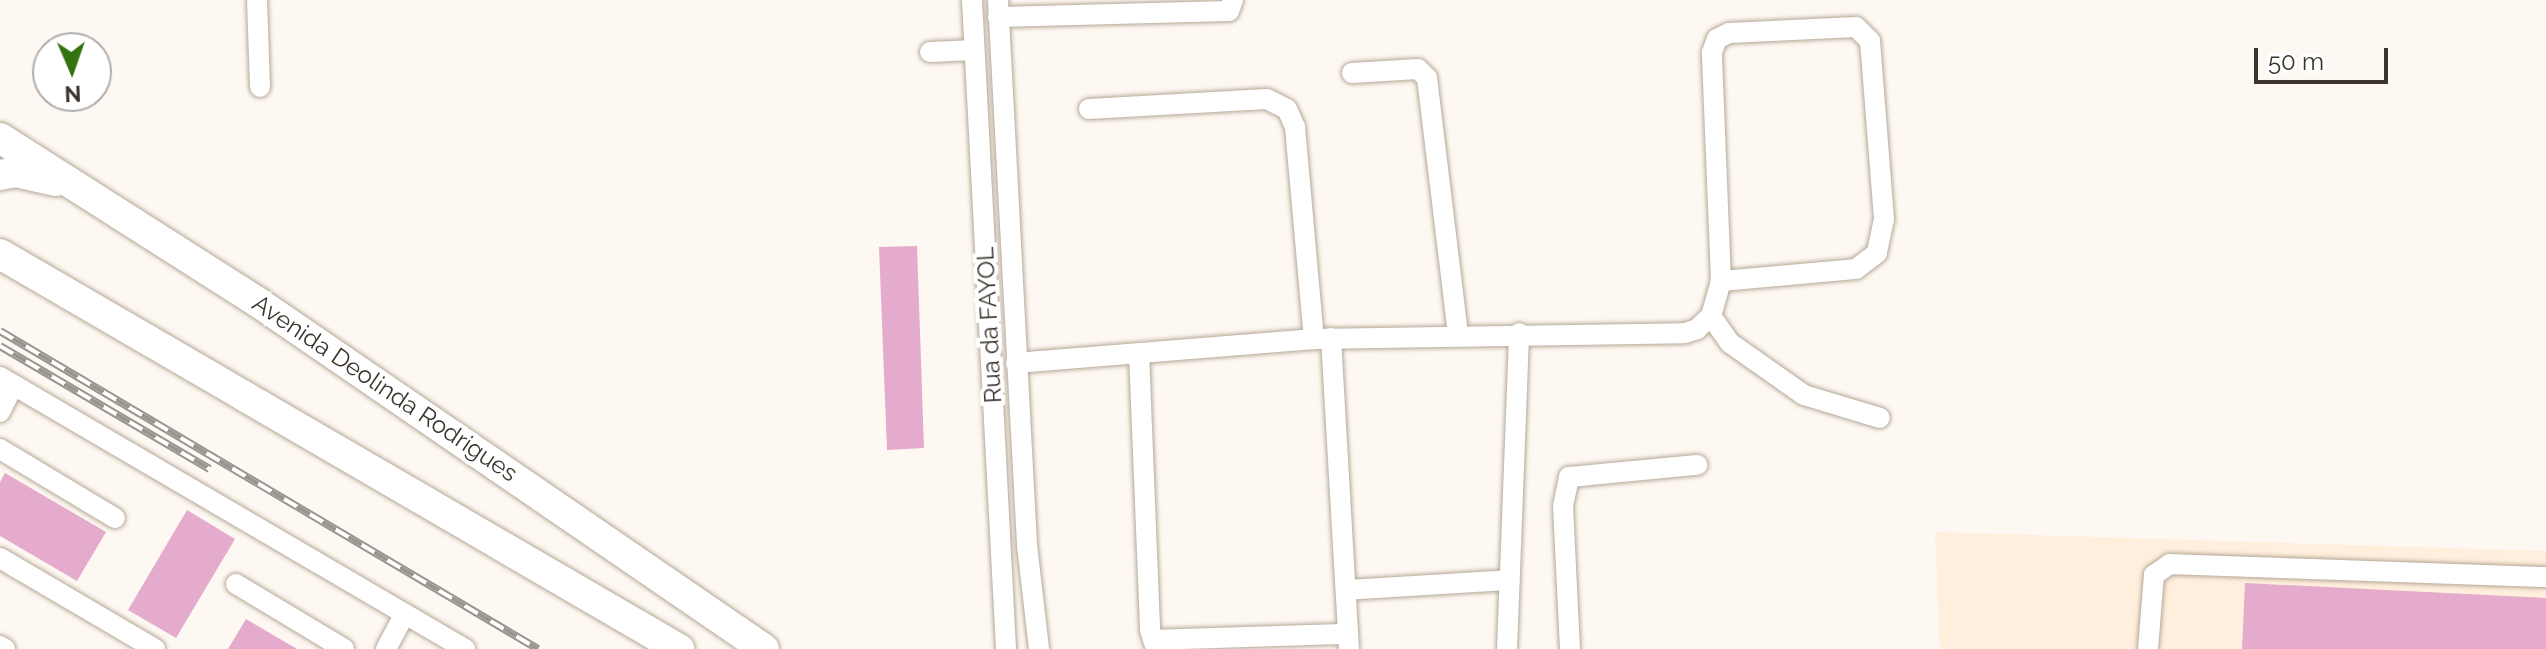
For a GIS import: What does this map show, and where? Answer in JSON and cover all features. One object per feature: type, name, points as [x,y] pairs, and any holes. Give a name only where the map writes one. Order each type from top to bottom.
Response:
[{"type":"highway","name":"Avenida Deolinda Rodrigues","points":[[0,138],[89,191],[470,444],[764,649]]},
{"type":"highway","points":[[0,175],[29,173],[89,191]]},
{"type":"highway","points":[[0,243],[36,273]]},
{"type":"highway","points":[[0,254],[679,649]]},
{"type":"street","points":[[257,0],[260,87]]},
{"type":"street","name":"Rua da FAYOL","points":[[972,0],[1006,649]]},
{"type":"street","points":[[998,9],[1229,11],[1233,0]]},
{"type":"street","name":"Rua da FAYOL","points":[[998,9],[1027,545],[1039,649]]},
{"type":"street","points":[[1016,363],[1322,338],[1685,333],[1711,316],[1721,281],[1712,52],[1717,39],[1729,33],[1856,27],[1870,41],[1884,219],[1877,253],[1856,269],[1721,281]]},
{"type":"street","points":[[930,52],[974,50]]},
{"type":"street","points":[[1352,73],[1418,69],[1427,78],[1458,334]]},
{"type":"street","points":[[1089,109],[1267,99],[1287,109],[1295,127],[1322,338],[1346,590],[1348,642],[1155,645],[1139,353]]},
{"type":"street","points":[[1711,316],[1730,343],[1804,395],[1880,418]]},
{"type":"street","points":[[1507,649],[1519,333]]},
{"type":"street","points":[[0,412],[7,381],[465,649]]},
{"type":"street","points":[[0,449],[115,518]]},
{"type":"street","points":[[1570,649],[1563,506],[1569,477],[1697,465]]},
{"type":"street","points":[[0,558],[155,649]]},
{"type":"street","points":[[2148,649],[2154,575],[2170,564],[2546,577]]},
{"type":"street","points":[[1346,590],[1510,580]]},
{"type":"street","points":[[236,584],[344,649]]},
{"type":"street","points":[[386,649],[405,614]]},
{"type":"street","points":[[0,646],[5,649]]},
{"type":"shaded area","points":[[1935,532],[2546,551],[2546,649],[1940,649]]},
{"type":"building","points":[[917,246],[924,448],[887,450],[879,247]]},
{"type":"building","points":[[5,473],[106,532],[77,581],[0,536],[0,482]]},
{"type":"building","points":[[187,510],[235,539],[176,638],[128,610]]},
{"type":"building","points":[[2245,583],[2546,598],[2546,649],[2242,649]]},
{"type":"building","points":[[246,619],[297,649],[228,649]]},
{"type":"railway","points":[[0,331],[538,649]]},
{"type":"railway","points":[[0,346],[210,469]]}]
